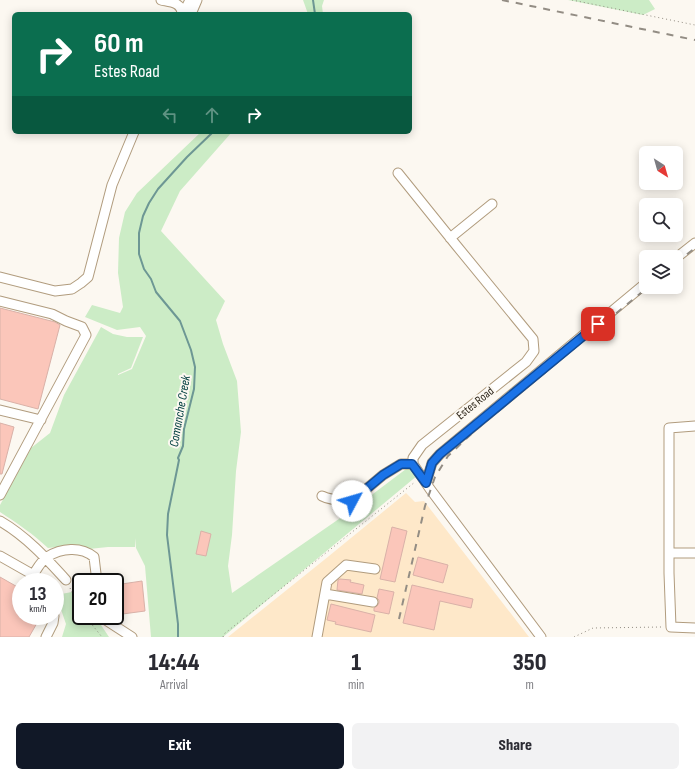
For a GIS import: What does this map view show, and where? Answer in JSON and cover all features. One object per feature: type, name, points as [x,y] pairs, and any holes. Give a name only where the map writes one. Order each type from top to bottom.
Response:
[{"type":"street","points":[[161,0],[176,3],[180,6],[182,12]]},
{"type":"street","points":[[184,12],[190,0]]},
{"type":"street","points":[[192,12],[197,0]]},
{"type":"street","points":[[0,278],[54,291],[72,289],[88,277],[112,185],[133,134]]},
{"type":"street","name":"Estes Road","points":[[398,173],[533,339],[534,351],[526,362],[422,445],[413,458],[412,464]]},
{"type":"street","points":[[450,238],[492,204]]},
{"type":"street","points":[[683,252],[695,243]]},
{"type":"street","points":[[424,480],[432,463],[440,454],[639,289]]},
{"type":"street","points":[[0,301],[52,314],[82,327],[86,335],[0,495]]},
{"type":"street","points":[[0,410],[40,420]]},
{"type":"street","points":[[695,426],[668,428],[671,627],[695,628]]},
{"type":"street","points":[[322,496],[329,500],[352,501],[383,475],[401,464],[412,464],[541,637]]},
{"type":"street","points":[[1,523],[30,543],[66,580]]},
{"type":"street","points":[[35,573],[46,558],[58,552],[73,549],[88,552],[94,557],[96,573]]},
{"type":"street","points":[[669,554],[695,553]]},
{"type":"street","points":[[0,556],[30,573]]},
{"type":"street","points":[[317,637],[327,582],[346,566],[375,569]]},
{"type":"street","points":[[325,594],[374,602]]},
{"type":"street","points":[[46,637],[52,625]]},
{"type":"street","points":[[113,625],[132,637]]},
{"type":"path","points":[[572,0],[695,25]]},
{"type":"path","points":[[223,637],[224,634],[230,629],[424,480]]},
{"type":"path","points":[[66,580],[72,592]]},
{"type":"path","points":[[92,625],[102,637]]},
{"type":"path","points":[[574,637],[593,628],[671,627]]},
{"type":"shaded area","points":[[406,493],[415,502],[424,501],[529,637],[228,637],[329,556]]},
{"type":"green space","points":[[303,0],[324,0],[322,6],[323,12],[307,12]]},
{"type":"green space","points":[[568,0],[649,0],[655,9],[643,15]]},
{"type":"green space","points":[[199,134],[230,134],[180,191],[161,231],[225,301],[216,320],[237,381],[241,432],[236,471],[232,535],[228,566],[232,593],[349,512],[410,466],[418,475],[223,637],[151,637],[145,566],[136,548],[135,538],[135,547],[89,549],[66,546],[48,548],[25,529],[0,512],[0,505],[31,448],[50,433],[64,395],[101,327],[113,334],[127,337],[143,337],[131,368],[118,375],[132,369],[146,336],[140,327],[117,330],[85,317],[92,305],[120,313],[123,307],[118,273],[119,238],[125,212],[137,193]]},
{"type":"green space","points":[[72,592],[72,625],[101,625],[109,637],[62,637],[66,624],[64,618],[64,593]]},
{"type":"building","points":[[0,308],[55,322],[60,325],[38,409],[0,399]]},
{"type":"building","points":[[0,423],[14,427],[2,474],[0,474]]},
{"type":"building","points":[[392,527],[407,531],[395,582],[380,579]]},
{"type":"building","points":[[201,531],[211,534],[206,556],[196,554]]},
{"type":"building","points":[[418,557],[448,565],[443,583],[413,575]]},
{"type":"building","points":[[0,577],[12,584],[12,625],[36,625],[29,637],[0,637]]},
{"type":"building","points":[[338,580],[351,580],[350,582],[364,585],[362,594],[337,590]]},
{"type":"building","points":[[142,581],[145,611],[124,614],[124,584]]},
{"type":"building","points":[[412,585],[473,599],[471,608],[440,601],[434,630],[403,623]]},
{"type":"building","points":[[379,589],[394,592],[389,614],[374,611],[374,608],[379,603],[377,598]]},
{"type":"building","points":[[331,604],[375,615],[371,632],[335,624],[336,622],[327,620]]},
{"type":"waterway","name":"Comanche Creek","points":[[313,0],[315,12]]},
{"type":"waterway","name":"Comanche Creek","points":[[178,637],[178,624],[167,535],[168,514],[179,460],[178,458],[183,446],[184,429],[194,389],[195,367],[191,350],[180,321],[156,292],[151,279],[144,269],[139,254],[139,233],[143,216],[158,189],[187,157],[211,134]]},
{"type":"railway","points":[[502,0],[695,40]]},
{"type":"railway","points":[[683,257],[695,248]]},
{"type":"railway","points":[[399,619],[425,506],[435,477],[448,456],[478,428],[640,294]]},
{"type":"route","points":[[352,501],[383,475],[401,464],[412,464],[426,483],[432,463],[440,454],[598,324]]}]
